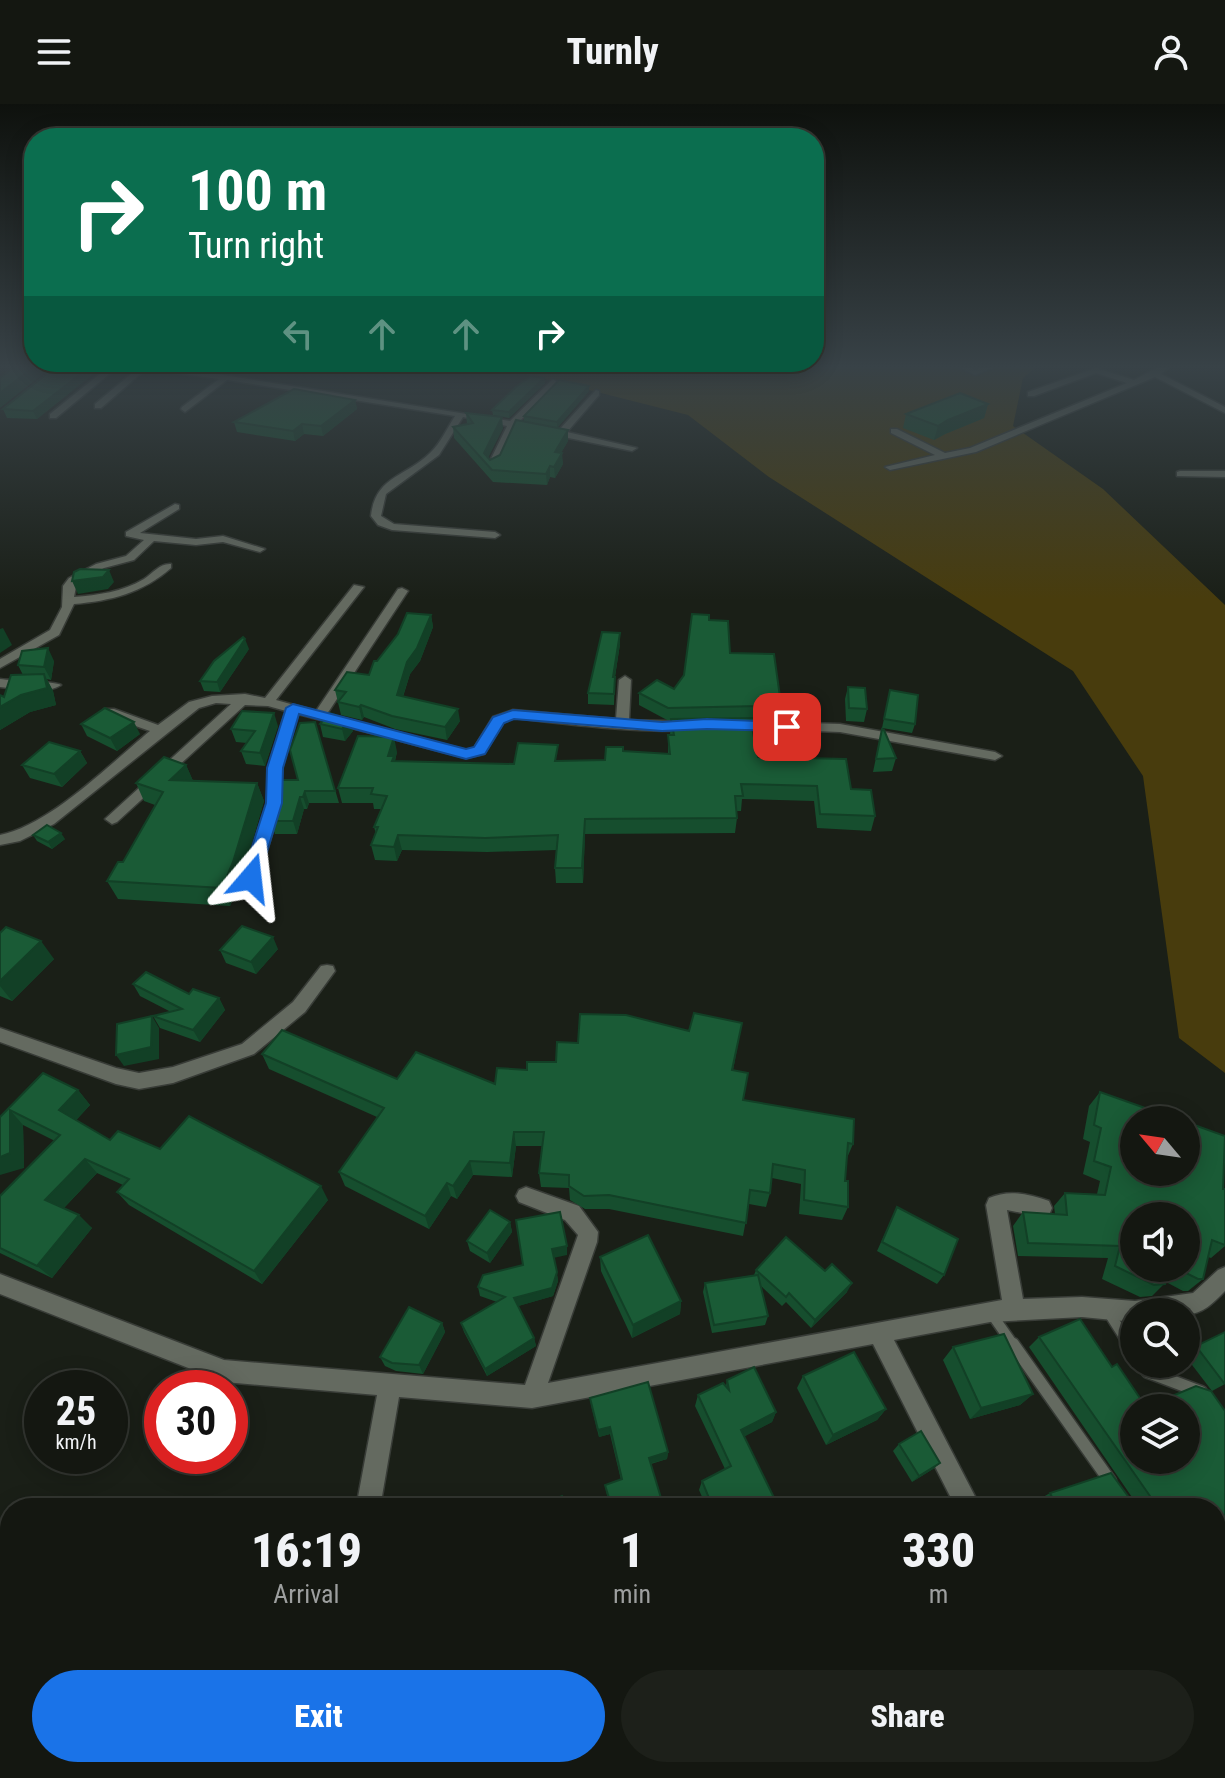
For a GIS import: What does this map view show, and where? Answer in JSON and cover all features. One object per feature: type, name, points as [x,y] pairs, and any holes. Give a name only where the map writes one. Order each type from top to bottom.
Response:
[{"type":"street","points":[[442,443],[434,455],[394,480],[377,504],[376,516],[392,527],[495,535]]},
{"type":"street","points":[[493,465],[503,443]]},
{"type":"street","points":[[611,443],[632,448]]},
{"type":"street","points":[[918,443],[946,457]]},
{"type":"street","points":[[890,467],[946,457],[991,443]]},
{"type":"street","points":[[1180,474],[1225,474]]},
{"type":"street","points":[[175,507],[130,534],[196,542],[223,539],[260,549]]},
{"type":"street","points":[[0,664],[55,632],[69,601],[69,586],[73,580],[100,566],[130,558],[152,538]]},
{"type":"street","points":[[69,601],[104,598],[146,584],[167,566]]},
{"type":"street","points":[[268,702],[358,587]]},
{"type":"street","points":[[320,715],[402,591]]},
{"type":"street","points":[[622,723],[625,680]]},
{"type":"street","points":[[0,683],[55,685]]},
{"type":"street","points":[[112,819],[245,698]]},
{"type":"street","points":[[0,840],[15,837],[49,821],[194,705],[216,699],[245,698],[268,702],[466,754],[479,751],[498,720],[513,714],[662,727],[714,724],[840,728],[995,756]]},
{"type":"street","points":[[251,878],[274,803],[275,768],[293,708]]},
{"type":"street","points":[[108,711],[160,730]]},
{"type":"street","points":[[0,1035],[116,1076],[139,1081],[173,1075],[248,1049],[299,1007],[327,971]]},
{"type":"street","points":[[526,1196],[572,1213],[588,1232],[532,1397]]},
{"type":"street","points":[[1014,1309],[996,1205],[1006,1200],[1042,1208]]},
{"type":"street","points":[[0,1284],[224,1371],[532,1397],[990,1311],[1082,1307],[1135,1312],[1198,1303],[1225,1277]]},
{"type":"street","points":[[878,1332],[964,1498]]},
{"type":"street","points":[[370,1498],[390,1385]]},
{"type":"lane","points":[[1107,1309],[1120,1330]]},
{"type":"lane","points":[[990,1311],[1120,1496]]},
{"type":"lane","points":[[1164,1378],[1199,1391],[1210,1403]]},
{"type":"shaded area","points":[[725,443],[1037,443],[1103,489],[1225,605],[1225,1073],[1179,1038],[1143,776],[1073,671],[769,477]]},
{"type":"building","points":[[468,443],[489,443],[484,453],[490,460],[500,455],[505,443],[560,443],[555,452],[562,453],[546,474],[492,470]]},
{"type":"building","points":[[80,569],[109,570],[103,577],[72,581],[74,572]]},
{"type":"building","points":[[407,613],[431,615],[417,648],[407,662],[397,695],[458,709],[445,727],[338,702],[346,692],[335,690],[347,672],[369,675],[374,661],[398,634]]},
{"type":"building","points":[[692,614],[709,615],[709,620],[728,621],[730,653],[774,654],[781,704],[757,702],[758,706],[668,708],[639,693],[657,680],[674,689],[684,675]]},
{"type":"building","points":[[602,632],[620,633],[613,677],[614,694],[588,693]]},
{"type":"building","points":[[243,637],[245,639],[217,682],[200,681],[214,661]]},
{"type":"building","points":[[48,648],[44,667],[18,665],[22,651]]},
{"type":"building","points":[[44,674],[47,688],[21,695],[0,707],[0,695],[4,697],[11,675]]},
{"type":"building","points":[[848,687],[865,688],[867,709],[849,708]]},
{"type":"building","points":[[890,690],[918,695],[915,724],[884,719]]},
{"type":"building","points":[[105,708],[134,722],[110,738],[81,724]]},
{"type":"building","points":[[242,711],[274,713],[260,753],[241,751],[255,731],[231,729]]},
{"type":"building","points":[[329,713],[349,719],[342,729],[320,724]]},
{"type":"building","points":[[762,718],[765,727],[752,728],[758,757],[846,759],[851,789],[871,790],[875,816],[820,814],[817,786],[741,784],[743,796],[735,796],[737,818],[585,819],[582,868],[555,868],[558,835],[485,838],[398,835],[394,847],[371,845],[378,827],[374,827],[387,796],[371,794],[373,788],[338,788],[358,736],[394,737],[388,756],[394,756],[392,761],[514,764],[518,743],[558,745],[555,761],[605,760],[606,747],[670,754],[668,735],[674,735],[671,719]]},
{"type":"building","points":[[315,722],[335,791],[305,791],[300,797],[293,821],[270,821],[280,780],[298,780],[290,750],[300,723]]},
{"type":"building","points":[[884,730],[896,758],[876,759]]},
{"type":"building","points":[[49,742],[80,751],[54,774],[22,765]]},
{"type":"building","points":[[164,757],[186,765],[170,780],[257,783],[222,888],[107,881],[118,862],[123,862],[163,792],[136,783]]},
{"type":"building","points":[[47,825],[61,833],[48,842],[33,835]]},
{"type":"building","points":[[242,926],[273,937],[251,962],[220,950]]},
{"type":"building","points":[[6,927],[41,941],[0,981],[0,933]]},
{"type":"building","points":[[146,972],[189,994],[193,989],[219,998],[193,1030],[153,1016],[182,1009],[133,984]]},
{"type":"building","points":[[694,1013],[742,1023],[732,1070],[748,1073],[743,1100],[854,1119],[853,1144],[848,1143],[845,1181],[848,1181],[848,1207],[804,1200],[805,1170],[773,1164],[770,1193],[750,1190],[746,1223],[609,1195],[584,1196],[569,1186],[569,1175],[539,1173],[544,1132],[514,1132],[510,1163],[470,1161],[453,1186],[447,1183],[425,1216],[339,1172],[384,1108],[262,1054],[282,1030],[397,1079],[416,1052],[495,1084],[497,1068],[527,1070],[527,1062],[556,1062],[557,1042],[578,1043],[580,1014],[626,1015],[689,1031]]},
{"type":"building","points":[[152,1016],[151,1047],[116,1055],[117,1024]]},
{"type":"building","points":[[43,1073],[78,1090],[59,1110],[110,1140],[118,1131],[160,1149],[189,1116],[321,1186],[254,1271],[117,1192],[129,1179],[85,1159],[45,1200],[79,1215],[37,1266],[0,1248],[0,1196],[60,1135],[10,1110],[10,1153],[0,1157],[0,1117]]},
{"type":"building","points":[[1100,1092],[1140,1106],[1120,1106],[1120,1186],[1200,1186],[1200,1127],[1225,1136],[1225,1245],[1212,1240],[1203,1279],[1200,1279],[1200,1202],[1120,1202],[1120,1246],[1028,1243],[1023,1212],[1067,1215],[1065,1193],[1105,1195],[1111,1167],[1094,1161],[1101,1128],[1094,1125]]},
{"type":"building","points":[[897,1207],[958,1239],[944,1275],[882,1242]]},
{"type":"building","points":[[490,1210],[510,1222],[487,1253],[467,1241]]},
{"type":"building","points":[[560,1212],[567,1246],[552,1249],[557,1272],[552,1288],[514,1298],[534,1338],[485,1369],[461,1323],[505,1297],[478,1287],[483,1275],[523,1265],[516,1220]]},
{"type":"building","points":[[648,1235],[681,1301],[633,1325],[600,1257]]},
{"type":"building","points":[[786,1237],[825,1271],[832,1264],[852,1283],[815,1320],[789,1293],[786,1297],[756,1270]]},
{"type":"building","points":[[1120,1246],[1120,1268],[1115,1266]]},
{"type":"building","points":[[758,1275],[768,1316],[714,1325],[705,1283]]},
{"type":"building","points":[[409,1307],[442,1323],[419,1365],[392,1363],[380,1357]]},
{"type":"building","points":[[1080,1319],[1112,1367],[1117,1364],[1120,1378],[1126,1378],[1137,1394],[1120,1394],[1120,1453],[1039,1337]]},
{"type":"building","points":[[1225,1332],[1224,1383],[1200,1351],[1200,1344]]},
{"type":"building","points":[[1004,1334],[1033,1394],[981,1408],[953,1347]]},
{"type":"building","points":[[854,1352],[886,1409],[833,1435],[803,1376]]},
{"type":"building","points":[[754,1367],[776,1412],[741,1430],[774,1498],[709,1498],[702,1481],[731,1466],[698,1395],[723,1383],[729,1390],[727,1380]]},
{"type":"building","points":[[648,1382],[668,1452],[649,1458],[661,1498],[609,1498],[605,1485],[622,1479],[610,1427],[598,1430],[590,1398]]},
{"type":"building","points":[[1196,1386],[1211,1391],[1225,1411],[1225,1498],[1150,1498],[1135,1474],[1200,1474],[1200,1394],[1177,1394]]},
{"type":"building","points":[[921,1431],[940,1463],[919,1476],[899,1444]]},
{"type":"building","points":[[1111,1473],[1129,1498],[1052,1498],[1050,1493]]},
{"type":"route","points":[[251,878],[274,803],[275,768],[293,708],[466,754],[479,751],[498,720],[513,714],[662,727],[707,724],[787,727]]}]
